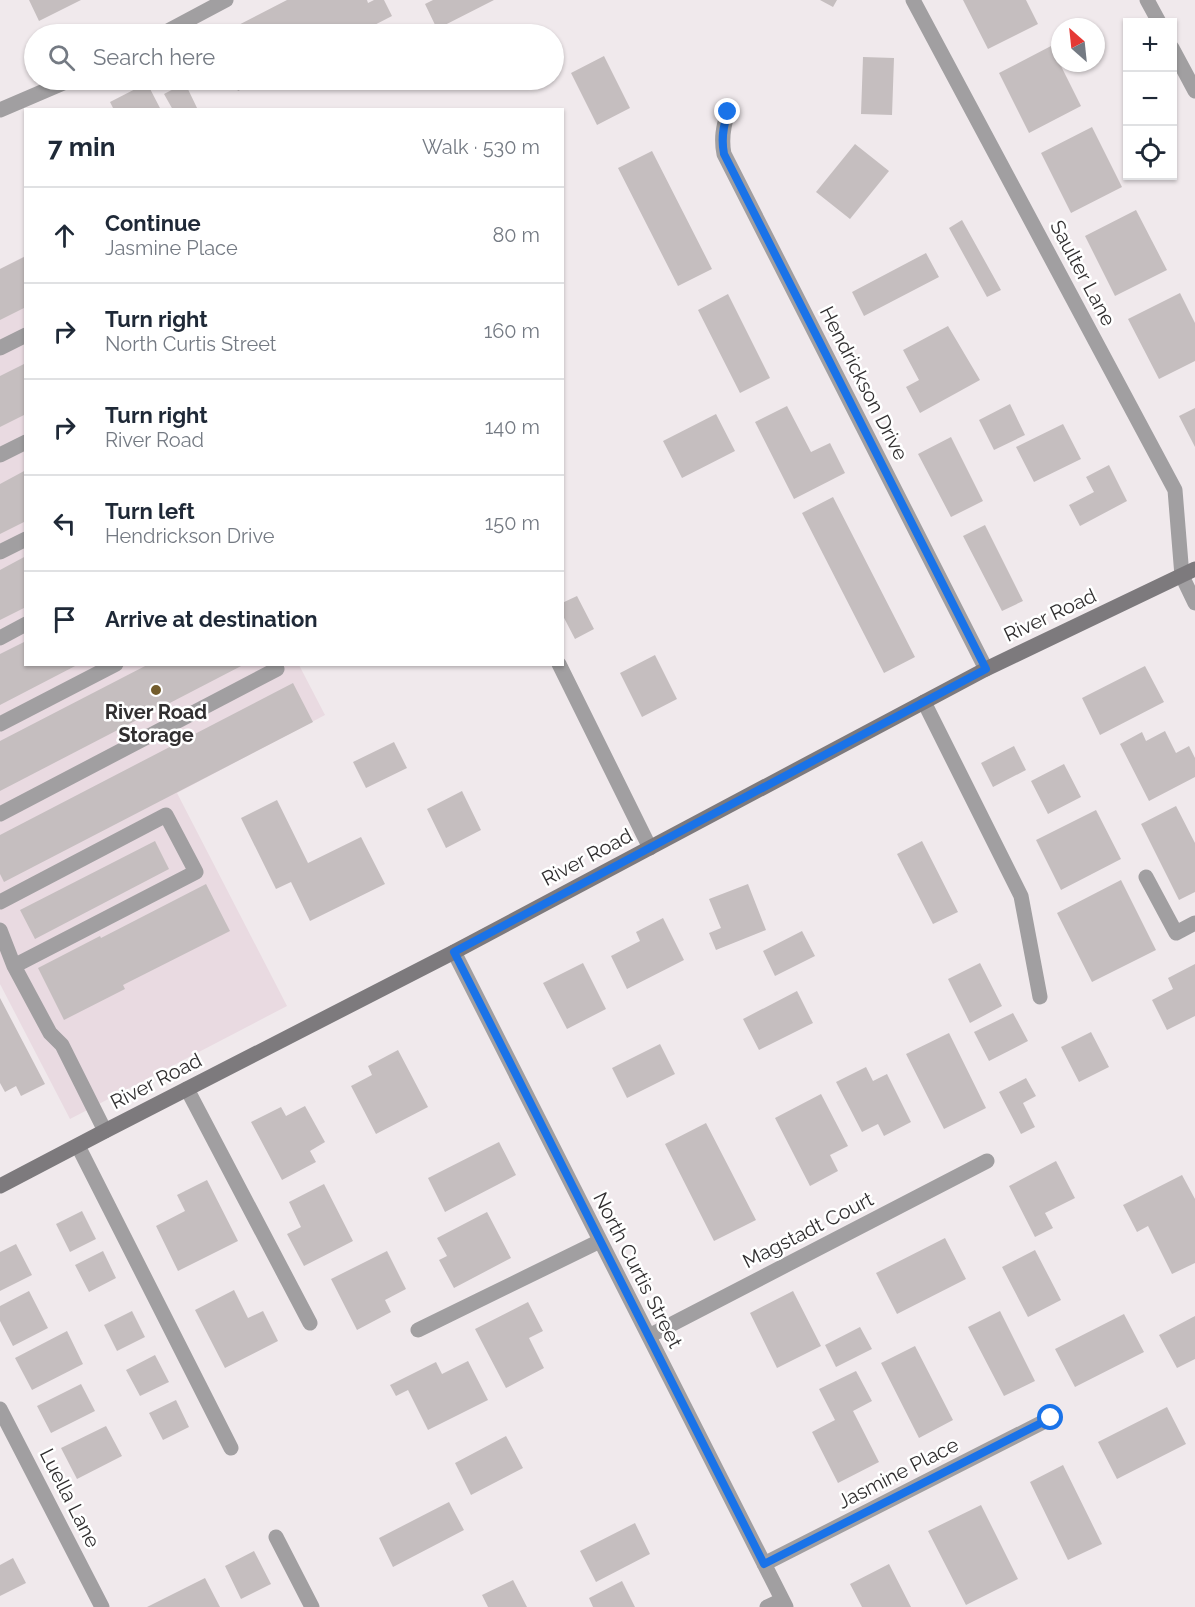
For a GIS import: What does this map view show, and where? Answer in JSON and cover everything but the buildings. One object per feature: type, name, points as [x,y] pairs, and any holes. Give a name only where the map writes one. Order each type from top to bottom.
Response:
[{"type":"street","points":[[181,24],[226,0]]},
{"type":"street","name":"Saulter Lane","points":[[913,0],[1175,490],[1188,572]]},
{"type":"street","points":[[1147,0],[1157,18]]},
{"type":"street","points":[[1177,56],[1195,91]]},
{"type":"street","points":[[0,110],[47,90]]},
{"type":"street","name":"Hendrickson Drive","points":[[728,112],[723,128],[724,154],[986,669]]},
{"type":"street","points":[[0,348],[24,336]]},
{"type":"street","points":[[0,455],[24,443]]},
{"type":"street","points":[[0,552],[24,540]]},
{"type":"street","points":[[1188,572],[1195,603]]},
{"type":"street","name":"River Road","points":[[0,1186],[454,952],[986,669],[1188,572]]},
{"type":"street","points":[[0,638],[24,625]]},
{"type":"street","points":[[0,724],[112,666]]},
{"type":"street","points":[[0,814],[277,669],[275,666]]},
{"type":"street","points":[[560,666],[650,848]]},
{"type":"street","points":[[924,702],[1021,896],[1040,997]]},
{"type":"street","points":[[0,902],[166,815],[196,872],[14,966]]},
{"type":"street","points":[[1146,877],[1176,933],[1195,923]]},
{"type":"street","points":[[0,930],[14,966],[50,1033],[62,1045],[105,1131]]},
{"type":"street","name":"North Curtis Street","points":[[454,952],[784,1603]]},
{"type":"street","points":[[187,1089],[310,1323]]},
{"type":"street","points":[[78,1146],[231,1448]]},
{"type":"street","name":"Magstadt Court","points":[[649,1336],[987,1161]]},
{"type":"street","points":[[418,1330],[600,1241]]},
{"type":"street","name":"Luella Lane","points":[[0,1409],[102,1607]]},
{"type":"street","name":"Jasmine Place","points":[[764,1564],[1051,1418]]},
{"type":"street","points":[[276,1538],[312,1607]]},
{"type":"street","points":[[767,1607],[784,1603]]},
{"type":"shaded area","name":"River Road Storage","points":[[24,257],[24,666],[300,666],[325,715],[177,793],[287,1006],[70,1119],[0,984],[0,269]]},
{"type":"place","name":"River Road Storage","points":[[156,690]]},
{"type":"route","points":[[728,112],[723,128],[724,154],[986,669],[454,952],[764,1564],[1051,1418]]}]
